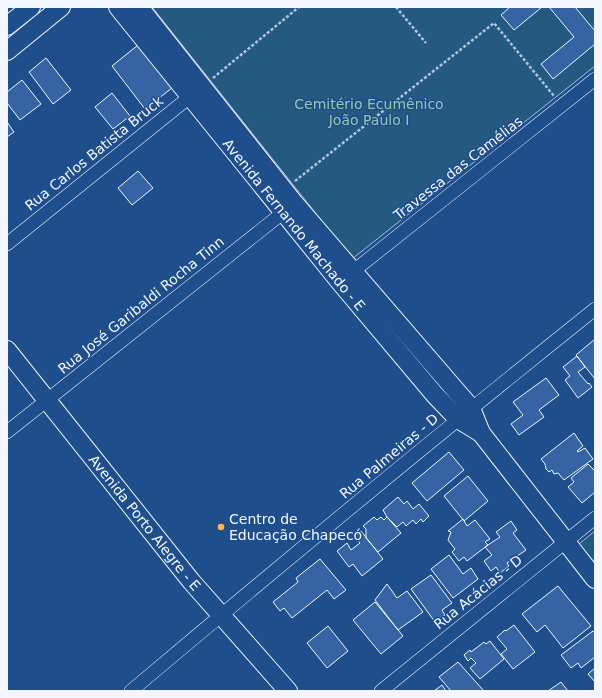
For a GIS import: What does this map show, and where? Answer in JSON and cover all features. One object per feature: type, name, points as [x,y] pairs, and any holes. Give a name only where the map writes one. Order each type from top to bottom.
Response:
[{"type":"street","points":[[7,26],[31,7]]},
{"type":"street","points":[[7,51],[61,7]]},
{"type":"street","name":"Avenida Fernando Machado - E","points":[[118,7],[196,92],[347,277],[481,433],[595,579]]},
{"type":"street","name":"Avenida Fernando Machado - E","points":[[138,7],[196,92]]},
{"type":"street","name":"Travessa das Camélias","points":[[347,277],[595,79]]},
{"type":"street","name":"Rua Carlos Batista Bruck","points":[[7,244],[196,92]]},
{"type":"street","name":"Rua José Garibaldi Rocha Tinn","points":[[7,432],[287,202]]},
{"type":"street","name":"Rua Palmeiras - D","points":[[131,691],[220,615],[595,309]]},
{"type":"street","name":"Avenida Porto Alegre - E","points":[[7,350],[186,576],[288,691]]},
{"type":"street","name":"Rua Acácias - D","points":[[380,691],[595,518]]},
{"type":"path","points":[[196,92],[299,7]]},
{"type":"path","points":[[396,7],[426,43]]},
{"type":"path","points":[[287,202],[494,23],[561,106]]},
{"type":"green space","name":"Cemitério Ecumênico João Paulo I","points":[[152,7],[595,7],[595,66],[352,259]]},
{"type":"green space","points":[[595,531],[595,563],[579,544]]},
{"type":"building","points":[[510,7],[542,7],[514,30],[501,15]]},
{"type":"building","points":[[549,7],[575,7],[595,31],[595,44],[553,79],[541,64],[574,37]]},
{"type":"building","points":[[138,45],[172,88],[145,109],[112,66]]},
{"type":"building","points":[[46,58],[71,90],[53,104],[29,72]]},
{"type":"building","points":[[22,80],[41,104],[20,120],[7,103],[7,92]]},
{"type":"building","points":[[112,93],[130,116],[113,129],[95,107]]},
{"type":"building","points":[[7,122],[14,132],[7,137]]},
{"type":"building","points":[[138,171],[153,188],[132,205],[118,188]]},
{"type":"building","points":[[595,339],[595,379],[576,355]]},
{"type":"building","points":[[577,356],[585,367],[578,372],[592,387],[578,398],[565,380],[570,376],[563,367]]},
{"type":"building","points":[[546,378],[559,395],[539,410],[544,417],[519,435],[511,424],[523,415],[513,402]]},
{"type":"building","points":[[574,433],[583,446],[577,451],[578,452],[585,448],[593,459],[564,480],[558,473],[554,474],[552,470],[549,472],[541,459]]},
{"type":"building","points":[[449,452],[464,470],[427,501],[412,483]]},
{"type":"building","points":[[588,464],[595,471],[595,492],[582,503],[568,487],[574,482],[571,478]]},
{"type":"building","points":[[468,476],[488,501],[464,521],[444,496]]},
{"type":"building","points":[[398,497],[404,504],[407,501],[413,509],[419,504],[429,516],[423,522],[421,519],[416,524],[413,520],[406,526],[403,522],[397,527],[387,517],[383,510]]},
{"type":"building","points":[[374,517],[377,520],[381,517],[384,520],[387,517],[401,533],[378,552],[366,538],[366,529],[363,526]]},
{"type":"building","points":[[463,519],[467,526],[475,520],[490,539],[485,542],[488,545],[467,561],[464,557],[459,561],[452,552],[455,549],[448,540],[451,532],[448,531]]},
{"type":"building","points":[[511,521],[517,530],[513,533],[526,550],[507,563],[509,566],[500,573],[496,567],[491,571],[484,561],[492,555],[485,547],[500,537],[496,532]]},
{"type":"building","points":[[361,531],[383,559],[362,576],[353,564],[349,567],[337,551],[347,543],[351,550],[360,543],[355,537]]},
{"type":"building","points":[[449,555],[463,574],[471,568],[478,579],[453,598],[431,569]]},
{"type":"building","points":[[320,559],[346,590],[334,599],[327,590],[292,618],[284,608],[280,611],[273,602],[298,582],[296,578]]},
{"type":"building","points":[[431,575],[452,603],[442,610],[445,615],[435,622],[411,589]]},
{"type":"building","points":[[387,584],[397,598],[407,591],[423,612],[398,630],[375,600]]},
{"type":"building","points":[[558,586],[591,626],[563,648],[545,625],[537,632],[522,614]]},
{"type":"building","points":[[375,602],[403,636],[381,654],[353,620]]},
{"type":"building","points":[[514,625],[535,652],[513,669],[501,654],[507,649],[497,637]]},
{"type":"building","points":[[328,626],[348,651],[327,668],[307,643]]},
{"type":"building","points":[[593,631],[595,633],[595,657],[581,668],[578,663],[571,668],[561,655]]},
{"type":"building","points":[[490,641],[504,659],[480,679],[470,668],[476,663],[471,658],[468,661],[464,655],[470,650],[471,652],[484,642],[486,644]]},
{"type":"building","points":[[458,662],[484,691],[451,691],[439,677]]},
{"type":"building","points":[[595,668],[595,682],[588,674]]},
{"type":"building","points":[[561,682],[568,691],[548,691]]},
{"type":"building","points":[[442,685],[446,691],[434,691]]},
{"type":"place","name":"Centro de Educação Chapecó","points":[[221,527]]}]
